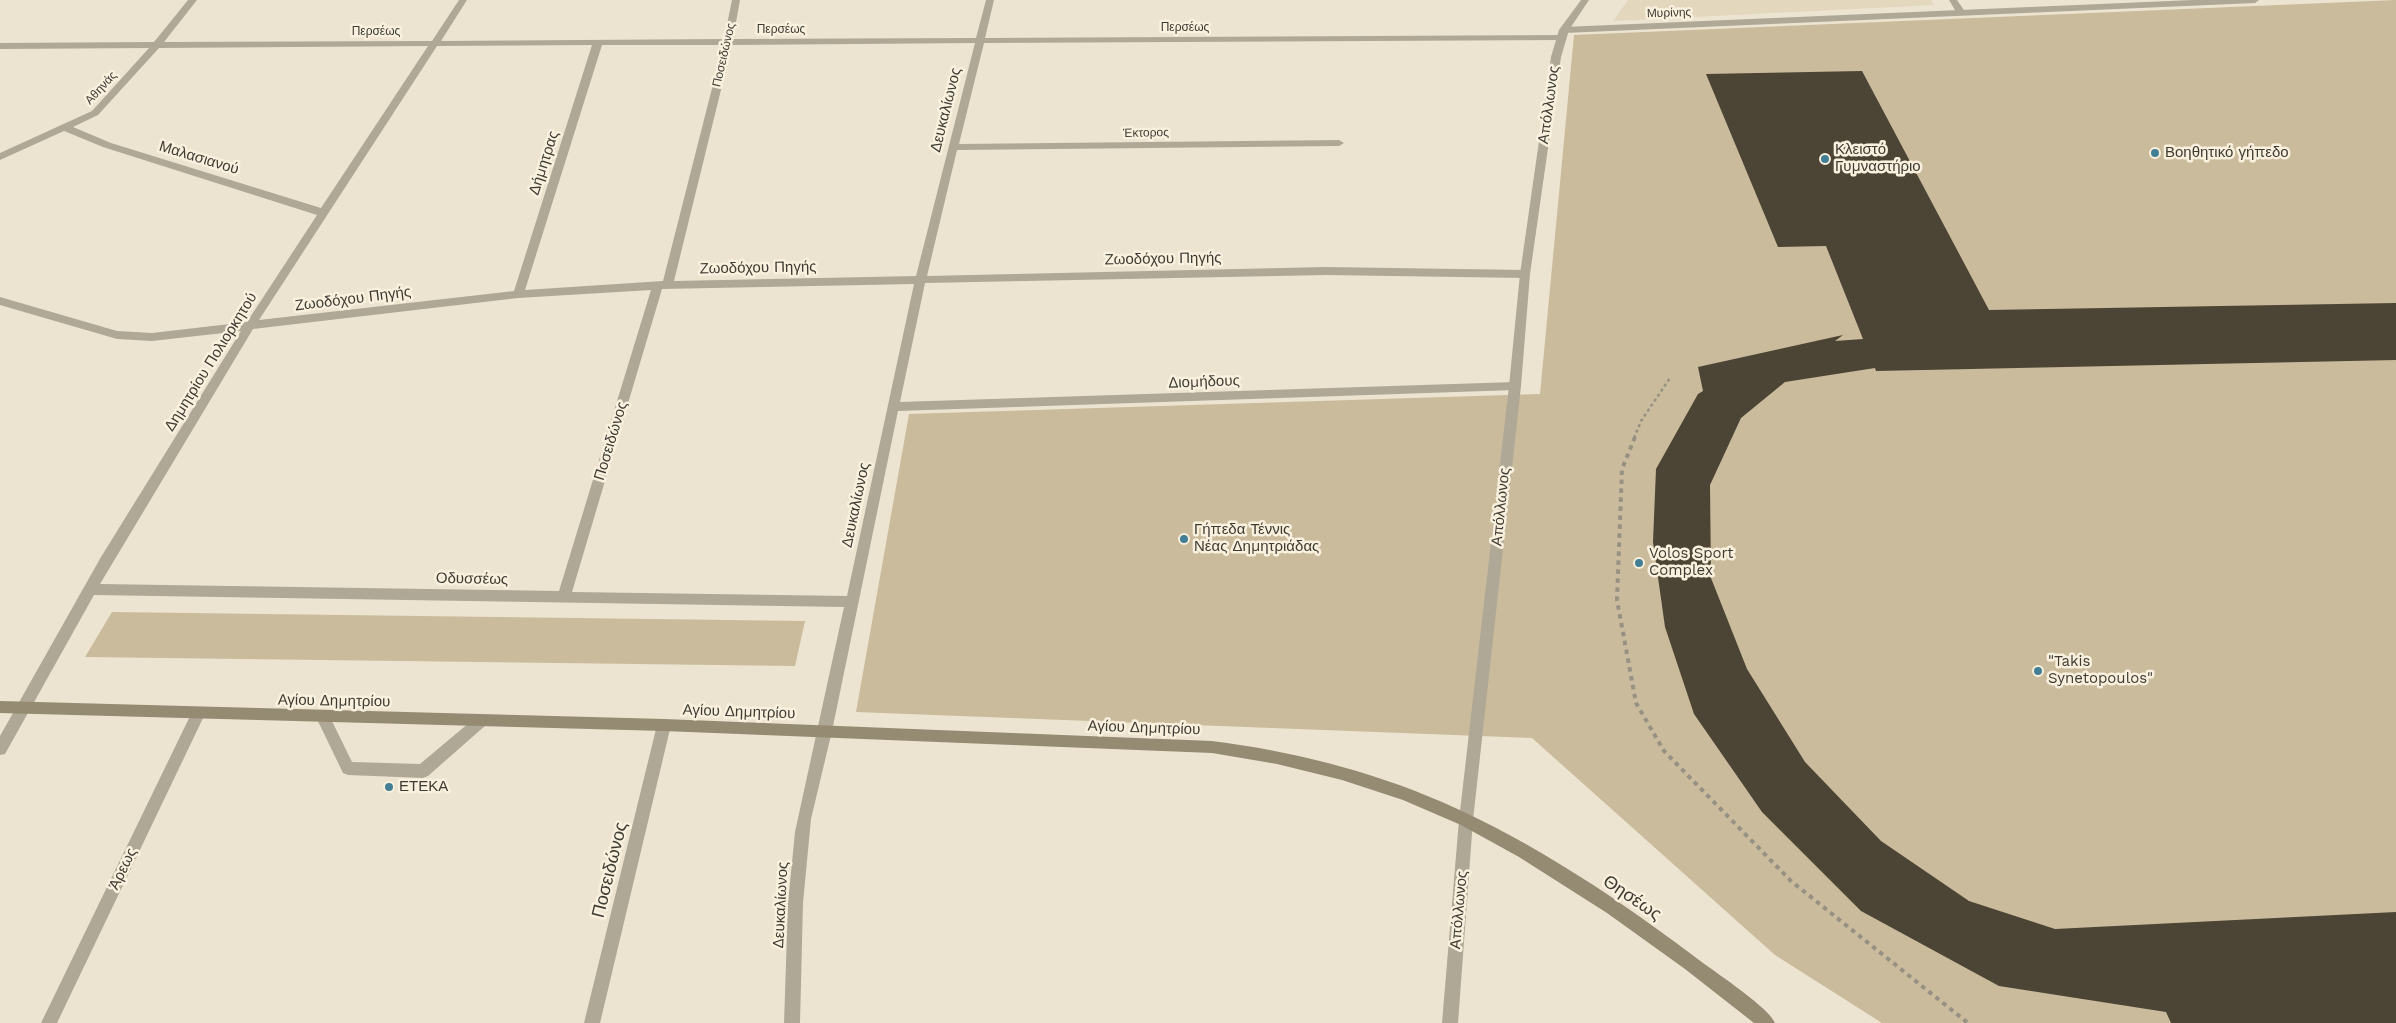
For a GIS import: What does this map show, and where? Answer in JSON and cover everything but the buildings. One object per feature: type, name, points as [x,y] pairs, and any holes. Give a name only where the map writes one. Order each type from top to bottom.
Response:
[{"type":"main road","name":"Αγίου Δημητρίου","points":[[0,707],[198,714],[664,725],[1202,747],[1252,752],[1289,759],[1415,798],[1466,820]]},
{"type":"main road","name":"Θησέως","points":[[1466,820],[1514,846],[1612,906],[1680,954],[1767,1023]]},
{"type":"street","name":"Αθηνάς","points":[[0,157],[96,113],[157,45],[193,0]]},
{"type":"street","name":"Δημητρίου Πολιορκητού","points":[[0,749],[92,589],[249,327],[463,0]]},
{"type":"street","name":"Ποσειδώνος","points":[[564,597],[663,285],[728,42],[736,0]]},
{"type":"street","name":"Δευκαλίωνος","points":[[792,1023],[802,833],[807,800],[825,731],[920,280],[990,0]]},
{"type":"street","name":"Απόλλωνος","points":[[1450,1023],[1466,820],[1515,386],[1525,274],[1556,57],[1563,33],[1585,0]]},
{"type":"street","points":[[1953,0],[1961,13]]},
{"type":"street","name":"Μυρίνης","points":[[1563,33],[2186,1],[2255,0]]},
{"type":"street","name":"Περσέως","points":[[0,46],[980,40],[1563,33]]},
{"type":"street","name":"Δήμητρας","points":[[518,294],[598,42]]},
{"type":"street","name":"Μαλασιανού","points":[[66,128],[107,145],[324,213]]},
{"type":"street","name":"Έκτορος","points":[[954,148],[1339,143]]},
{"type":"street","name":"Ζωοδόχου Πηγής","points":[[0,301],[117,335],[152,337],[518,294],[663,285],[1326,271],[1525,274]]},
{"type":"street","name":"Διομήδους","points":[[894,407],[1515,386]]},
{"type":"street","name":"Οδυσσέως","points":[[92,589],[852,602]]},
{"type":"street","name":"Άρεως","points":[[49,1023],[198,714]]},
{"type":"street","points":[[323,717],[348,768],[423,771],[481,721]]},
{"type":"street","name":"Ποσειδώνος","points":[[592,1023],[664,725]]},
{"type":"path","points":[[1670,378],[1641,421],[1622,469],[1617,600],[1636,703],[1664,751],[1791,881],[1968,1023]]},
{"type":"shaded area","points":[[1628,0],[1931,0],[1934,5],[1613,21]]},
{"type":"shaded area","name":"Volos Sport Complex","points":[[2396,0],[2396,1023],[1882,1023],[1775,955],[1532,738],[856,712],[909,414],[1540,394],[1574,35]]},
{"type":"shaded area","points":[[112,612],[805,621],[795,666],[85,657]]},
{"type":"place","name":"Βοηθητικό γήπεδο","points":[[2155,153]]},
{"type":"place","name":"Κλειστό Γυμναστήριο","points":[[1825,159]]},
{"type":"place","name":"Γήπεδα Τέννις Νέας Δημητριάδας","points":[[1184,539]]},
{"type":"place","name":"Volos Sport Complex","points":[[1639,563]]},
{"type":"place","name":"\"Takis Synetopoulos\"","points":[[2038,671]]},
{"type":"place","name":"ΕΤΕΚΑ","points":[[389,787]]}]
